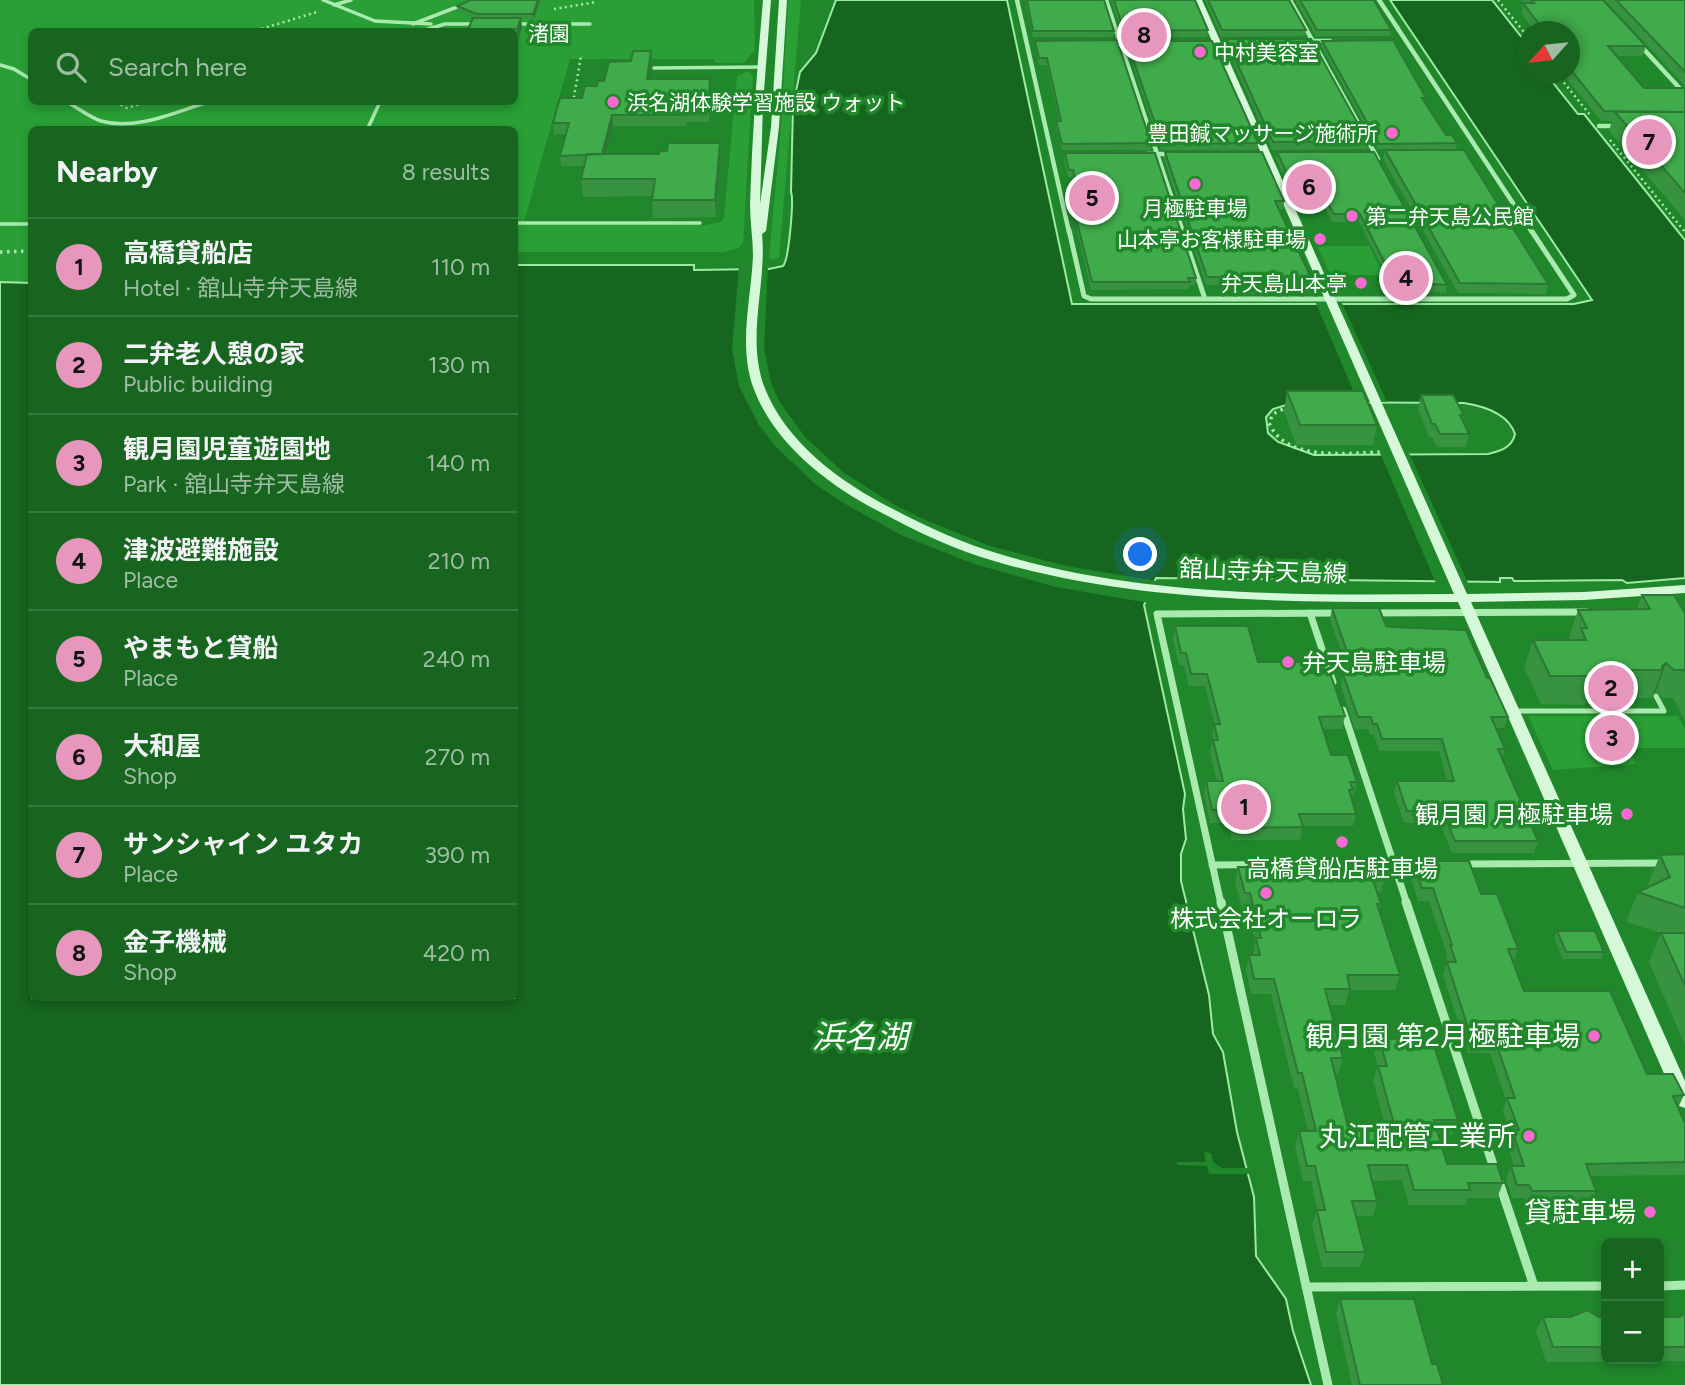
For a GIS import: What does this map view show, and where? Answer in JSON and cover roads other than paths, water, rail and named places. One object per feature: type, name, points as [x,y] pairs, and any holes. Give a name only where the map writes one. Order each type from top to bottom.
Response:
[{"type":"main road","name":"舘山寺弁天島線","points":[[767,0],[757,127],[755,214],[758,243],[751,348],[758,384],[766,403],[792,440],[831,476],[894,515],[984,553],[1062,575],[1157,590],[1246,597],[1459,590],[1599,595],[1685,589]]},
{"type":"main road","name":"舘山寺弁天島線","points":[[758,243],[765,214],[775,127],[783,0]]},
{"type":"main road","points":[[1198,0],[1685,1101]]},
{"type":"street","points":[[1017,0],[1084,296],[1091,299],[1331,300],[1567,299],[1574,295],[1379,0]]},
{"type":"street","points":[[1106,0],[1205,299]]},
{"type":"street","points":[[1290,0],[1382,166]]},
{"type":"street","points":[[1633,38],[1685,94]]},
{"type":"street","points":[[1106,42],[1147,41]]},
{"type":"street","points":[[1203,41],[1230,41]]},
{"type":"street","points":[[1299,41],[1339,41]]},
{"type":"street","points":[[1393,41],[1406,41]]},
{"type":"street","points":[[1027,42],[1040,42]]},
{"type":"street","points":[[1600,126],[1630,126]]},
{"type":"street","points":[[1144,154],[1184,154]]},
{"type":"street","points":[[1252,154],[1280,154]]},
{"type":"street","points":[[1361,154],[1388,154]]},
{"type":"street","points":[[1467,154],[1480,154]]},
{"type":"street","points":[[1052,155],[1065,155]]},
{"type":"street","points":[[1448,287],[1455,299]]},
{"type":"street","points":[[1363,613],[1591,612]]},
{"type":"street","points":[[1310,613],[1336,692]]},
{"type":"street","points":[[1328,1385],[1157,614],[1350,613]]},
{"type":"street","points":[[1341,705],[1534,1286]]},
{"type":"street","points":[[1366,864],[1667,863]]},
{"type":"street","points":[[1212,864],[1338,864]]},
{"type":"street","points":[[1306,1287],[1601,1286]]},
{"type":"street","points":[[1664,1286],[1685,1286]]},
{"type":"lane","points":[[323,0],[376,21],[486,24]]},
{"type":"lane","points":[[334,5],[351,0]]},
{"type":"lane","points":[[413,24],[475,0]]},
{"type":"lane","points":[[432,28],[445,24]]},
{"type":"lane","points":[[513,24],[590,24]]},
{"type":"lane","points":[[0,65],[28,78]]},
{"type":"lane","points":[[654,68],[762,67]]},
{"type":"lane","points":[[72,105],[95,119],[112,123],[151,119],[198,105]]},
{"type":"lane","points":[[369,126],[379,105]]},
{"type":"lane","points":[[518,223],[700,223]]},
{"type":"lane","points":[[0,224],[28,224]]},
{"type":"lane","points":[[1513,711],[1664,711],[1656,696]]},
{"type":"water","name":"浜名湖","points":[[836,0],[1007,0],[1072,304],[1574,304],[1592,300],[1390,0],[1492,0],[1517,31],[1517,84],[1554,84],[1578,114],[1584,114],[1685,240],[1685,578],[1627,583],[1622,580],[1514,581],[1512,578],[1500,578],[1500,582],[1156,578],[1144,605],[1185,794],[1183,809],[1186,839],[1181,854],[1181,881],[1209,995],[1213,1034],[1223,1052],[1237,1132],[1254,1197],[1256,1256],[1286,1299],[1293,1331],[1311,1385],[0,1385],[0,282],[28,283],[28,1001],[518,1001],[518,265],[694,265],[694,270],[769,269],[783,266],[791,217],[793,106],[800,72],[816,53]],"holes":[[[1296,402],[1464,403],[1487,409],[1507,421],[1515,434],[1508,446],[1488,454],[1314,455],[1278,442],[1268,433],[1266,417],[1273,409]]]},
{"type":"place","name":"金子機械","points":[[1144,35]]},
{"type":"place","name":"中村美容室","points":[[1200,52]]},
{"type":"place","name":"浜名湖体験学習施設 ウォット","points":[[613,102]]},
{"type":"place","name":"豊田鍼マッサージ施術所","points":[[1392,133]]},
{"type":"place","name":"サンシャイン ユタカ","points":[[1649,142]]},
{"type":"place","name":"月極駐車場","points":[[1195,184]]},
{"type":"place","name":"大和屋","points":[[1309,187]]},
{"type":"place","name":"やまもと貸船","points":[[1092,198]]},
{"type":"place","name":"第二弁天島公民館","points":[[1352,216]]},
{"type":"place","name":"山本亭お客様駐車場","points":[[1320,239]]},
{"type":"place","name":"津波避難施設","points":[[1406,278]]},
{"type":"place","name":"弁天島山本亭","points":[[1361,283]]},
{"type":"place","name":"弁天島駐車場","points":[[1288,662]]},
{"type":"place","name":"二弁老人憩の家","points":[[1611,688]]},
{"type":"place","name":"観月園児童遊園地","points":[[1612,738]]},
{"type":"place","name":"高橋貸船店","points":[[1244,807]]},
{"type":"place","name":"観月園 月極駐車場","points":[[1627,814]]},
{"type":"place","name":"高橋貸船店駐車場","points":[[1342,842]]},
{"type":"place","name":"株式会社オーロラ","points":[[1266,893]]},
{"type":"place","name":"観月園 第2月極駐車場","points":[[1594,1036]]},
{"type":"place","name":"丸江配管工業所","points":[[1529,1136]]},
{"type":"place","name":"貸駐車場","points":[[1650,1212]]},
{"type":"park label","name":"渚園","points":[[549,33]]}]
